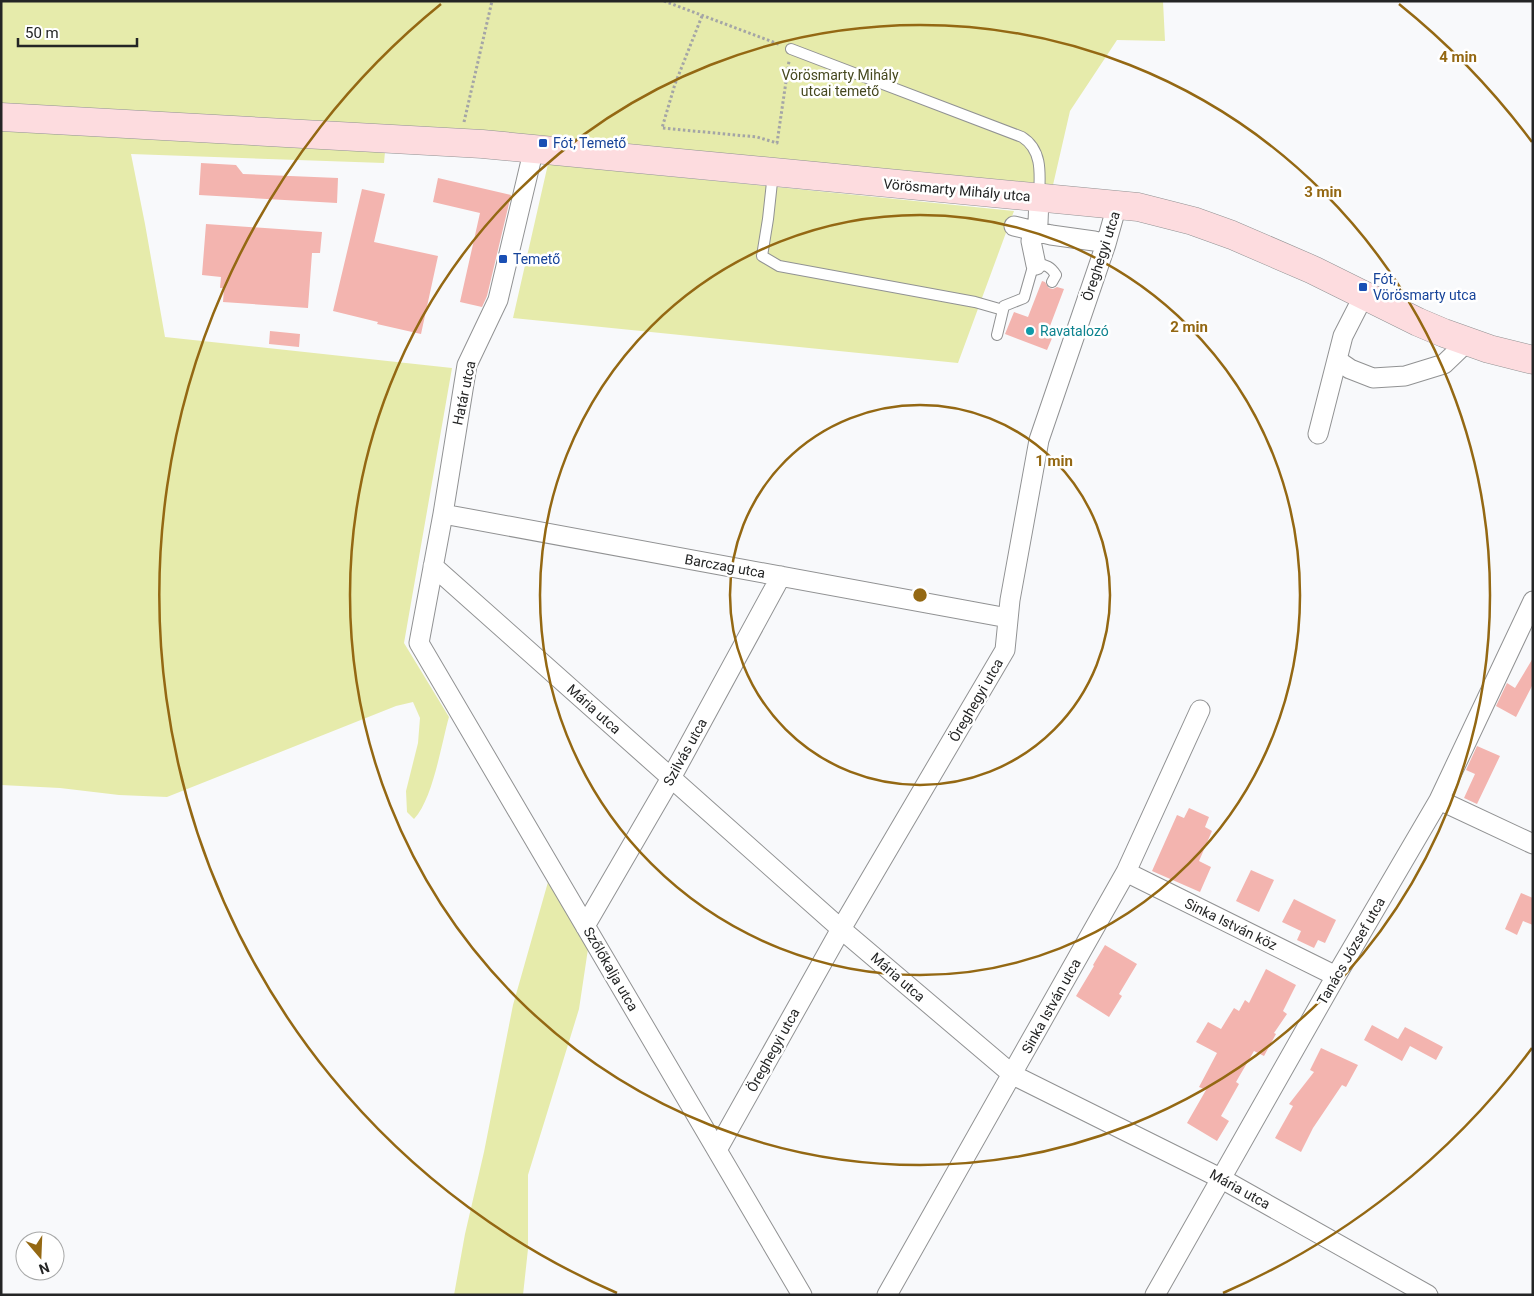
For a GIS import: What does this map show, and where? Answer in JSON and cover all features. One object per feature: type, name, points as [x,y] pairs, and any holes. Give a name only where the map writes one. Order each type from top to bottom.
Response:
[{"type":"main road","name":"Vörösmarty Mihály utca","points":[[1,117],[534,148],[773,173],[1138,207],[1193,221],[1313,270],[1418,322],[1489,349],[1533,360]]},
{"type":"street","name":"Határ utca","points":[[419,643],[443,514],[467,365],[498,300],[534,148]]},
{"type":"street","points":[[1036,265],[1031,241],[1038,223],[1039,198]]},
{"type":"street","name":"Öreghegyi utca","points":[[717,1150],[841,929],[1005,650],[1008,618],[1032,470],[1039,440],[1118,205]]},
{"type":"street","points":[[1014,226],[1106,244]]},
{"type":"street","points":[[1318,434],[1343,336],[1364,295]]},
{"type":"street","points":[[1337,360],[1350,369],[1373,378],[1405,376],[1444,364],[1468,341]]},
{"type":"street","name":"Barczag utca","points":[[443,514],[1008,618]]},
{"type":"street","name":"Mária utca","points":[[433,566],[841,929],[1012,1075],[1222,1179],[1428,1295]]},
{"type":"street","name":"Szilvás utca","points":[[585,926],[671,778],[781,576]]},
{"type":"street","name":"Tanács József utca","points":[[1156,1295],[1336,976],[1439,800],[1533,601]]},
{"type":"street","name":"Szőlőkalja utca","points":[[419,643],[802,1295]]},
{"type":"street","name":"Sinka István utca","points":[[887,1295],[1126,872],[1200,710]]},
{"type":"street","points":[[1439,800],[1533,844]]},
{"type":"street","name":"Sinka István köz","points":[[1126,872],[1336,976]]},
{"type":"lane","points":[[786,47],[1030,142],[1036,150],[1039,162],[1039,198]]},
{"type":"lane","points":[[773,173],[762,256],[779,266],[975,302],[1003,310]]},
{"type":"lane","points":[[997,335],[1004,306],[1024,298],[1032,270],[1036,265],[1043,264],[1052,269],[1056,275],[1052,282]]},
{"type":"path","points":[[462,143],[466,108],[492,1]]},
{"type":"path","points":[[664,1],[786,47],[777,143],[757,137],[662,128],[675,84],[702,16]]},
{"type":"green space","name":"Vörösmarty Mihály utcai temető","points":[[1,1],[1163,1],[1165,41],[1117,40],[1070,111],[1053,185],[387,129],[384,163],[131,154],[165,337],[452,368],[404,643],[449,717],[436,771],[421,810],[414,819],[407,812],[406,791],[418,743],[420,718],[413,702],[396,706],[167,797],[1,785]]},
{"type":"green space","points":[[548,164],[1014,211],[958,363],[513,318]]},
{"type":"green space","points":[[548,882],[588,949],[579,1009],[528,1175],[528,1249],[523,1295],[454,1295],[513,1005]]},
{"type":"building","points":[[201,163],[236,165],[243,174],[338,178],[337,203],[199,195]]},
{"type":"building","points":[[438,178],[511,195],[487,296],[482,307],[460,302],[480,213],[433,202]]},
{"type":"building","points":[[362,189],[385,194],[374,242],[438,256],[421,334],[333,311]]},
{"type":"building","points":[[206,224],[322,232],[320,253],[312,253],[308,308],[223,302],[224,288],[220,288],[221,277],[202,275]]},
{"type":"building","name":"Ravatalozó","points":[[1042,281],[1049,288],[1057,287],[1064,289],[1050,326],[1056,329],[1047,350],[1005,334],[1014,312],[1028,317]]},
{"type":"building","points":[[270,331],[300,334],[299,347],[269,344]]},
{"type":"building","points":[[1533,658],[1533,684],[1516,717],[1496,706],[1507,683],[1515,688]]},
{"type":"building","points":[[1477,746],[1500,756],[1477,804],[1464,798],[1475,774],[1466,770]]},
{"type":"building","points":[[1189,808],[1209,817],[1205,827],[1212,831],[1199,861],[1211,867],[1200,892],[1152,871],[1177,815],[1184,818]]},
{"type":"building","points":[[1251,870],[1274,880],[1259,912],[1236,901]]},
{"type":"building","points":[[1521,893],[1533,898],[1533,925],[1523,921],[1517,935],[1505,929]]},
{"type":"building","points":[[1294,899],[1336,920],[1325,943],[1318,940],[1314,948],[1297,940],[1301,931],[1282,922]]},
{"type":"building","points":[[1105,945],[1137,964],[1119,994],[1122,996],[1109,1017],[1076,996]]},
{"type":"building","points":[[1266,969],[1296,985],[1283,1011],[1287,1014],[1274,1033],[1276,1034],[1264,1056],[1254,1051],[1236,1082],[1239,1084],[1221,1116],[1229,1121],[1217,1141],[1187,1123],[1206,1090],[1199,1087],[1217,1053],[1196,1042],[1208,1022],[1221,1029],[1234,1008],[1239,1011],[1245,1000],[1249,1003]]},
{"type":"building","points":[[1372,1025],[1398,1039],[1405,1027],[1443,1047],[1436,1060],[1410,1046],[1402,1061],[1364,1040]]},
{"type":"building","points":[[1321,1048],[1358,1065],[1346,1087],[1342,1085],[1313,1128],[1301,1152],[1275,1138],[1293,1106],[1289,1104],[1314,1072],[1310,1070]]},
{"type":"place","name":"Fót, Temető","points":[[543,143]]},
{"type":"place","name":"Temető","points":[[503,259]]},
{"type":"place","name":"Fót, Vörösmarty utca","points":[[1363,287]]},
{"type":"place","name":"Ravatalozó","points":[[1030,331]]}]
